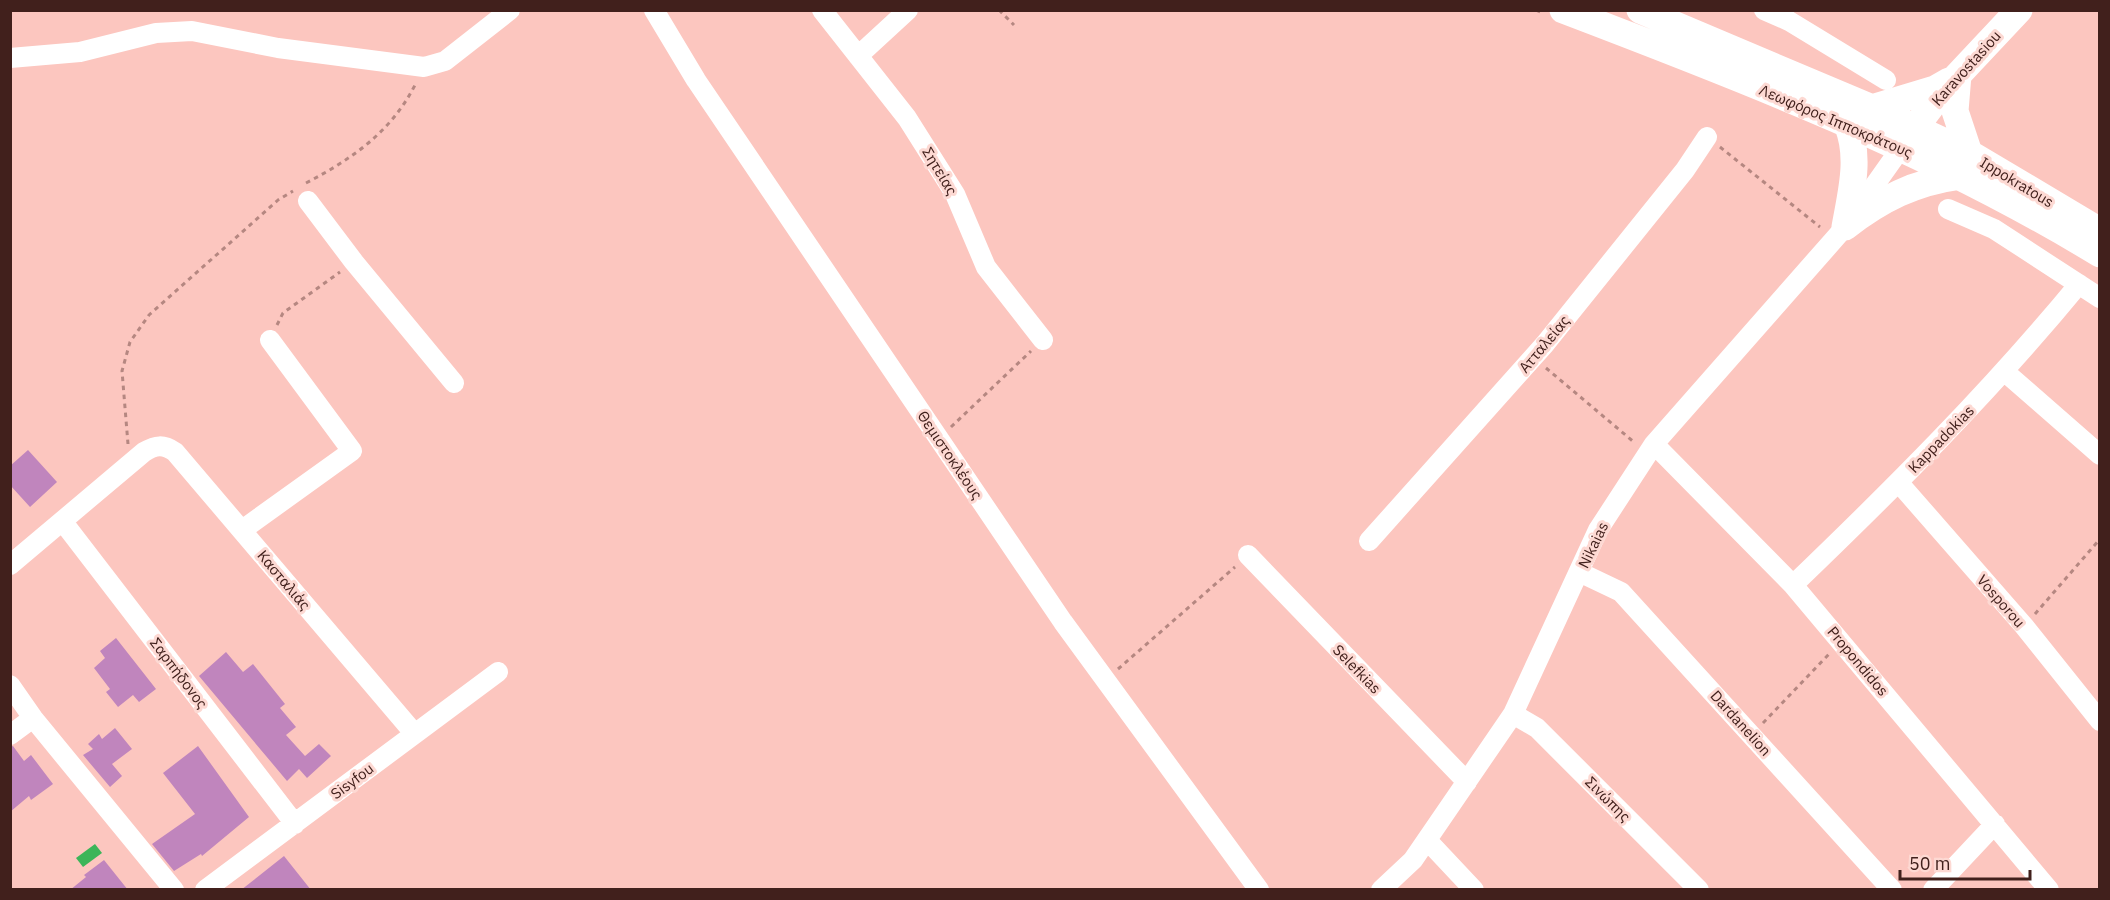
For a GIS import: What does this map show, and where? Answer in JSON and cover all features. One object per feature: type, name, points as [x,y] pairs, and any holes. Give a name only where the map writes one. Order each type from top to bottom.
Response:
[{"type":"main road","name":"Λεωφόρος Ιπποκράτους","points":[[1563,10],[1847,124],[1917,137]]},
{"type":"main road","name":"Λεωφόρος Ιπποκράτους","points":[[1640,10],[1872,108],[1965,165],[2100,254]]},
{"type":"main road","name":"Karavostasiou","points":[[1917,137],[1958,75],[2019,10]]},
{"type":"main road","points":[[1840,233],[1874,205],[1911,186],[1965,165],[1955,111],[1958,75]]},
{"type":"main road","points":[[1872,108],[1935,89],[1958,75]]},
{"type":"main road","points":[[1840,233],[1854,170],[1852,136],[1847,124]]},
{"type":"main road","name":"Ippokratous","points":[[1965,165],[2100,231]]},
{"type":"street","points":[[10,58],[80,52],[156,33],[192,31],[278,48],[424,67],[445,61],[510,10]]},
{"type":"street","name":"Θεμιστοκλέους","points":[[654,10],[696,80],[1063,622],[1259,890]]},
{"type":"street","name":"Σητείας","points":[[822,10],[907,118],[955,194],[986,267],[1043,340]]},
{"type":"street","points":[[858,56],[908,10]]},
{"type":"street","points":[[1764,10],[1794,16],[1886,80]]},
{"type":"street","name":"Ατταλείας","points":[[1369,541],[1533,357],[1685,170],[1707,137]]},
{"type":"street","name":"Nikaias","points":[[1381,890],[1413,860],[1514,714],[1598,530],[1651,449],[1840,233],[1917,137]]},
{"type":"street","points":[[308,201],[354,262],[454,383]]},
{"type":"street","points":[[1948,209],[1994,229],[2100,298]]},
{"type":"street","name":"Kappadokias","points":[[1792,585],[1899,483],[2005,372],[2079,284]]},
{"type":"street","points":[[242,530],[351,450],[270,340]]},
{"type":"street","points":[[2005,372],[2100,455]]},
{"type":"street","name":"Κασταλιάς","points":[[137,458],[155,446],[166,446],[175,452],[414,733]]},
{"type":"street","name":"Propondidos","points":[[1651,449],[1792,585],[2049,890]]},
{"type":"street","points":[[10,565],[137,458]]},
{"type":"street","name":"Vosporou","points":[[1899,483],[2024,626],[2100,721]]},
{"type":"street","name":"Σαρπήδονος","points":[[63,522],[295,824]]},
{"type":"street","name":"Selefkias","points":[[1248,555],[1467,782]]},
{"type":"street","name":"Dardanelion","points":[[1579,572],[1621,592],[1892,890]]},
{"type":"street","name":"Sisyfou","points":[[205,890],[498,672]]},
{"type":"street","points":[[10,685],[33,718],[174,890]]},
{"type":"street","name":"Σινώπης","points":[[1514,714],[1537,728],[1699,890]]},
{"type":"street","points":[[10,735],[33,718]]},
{"type":"street","points":[[1933,890],[1995,824]]},
{"type":"street","points":[[1427,840],[1474,890]]},
{"type":"path","points":[[999,10],[1014,25]]},
{"type":"path","points":[[137,458],[122,371],[130,342],[149,315],[278,200],[360,151],[377,136],[405,104],[424,67]]},
{"type":"path","points":[[1707,137],[1840,233]]},
{"type":"path","points":[[270,340],[284,313],[354,262]]},
{"type":"path","points":[[939,438],[1043,340]]},
{"type":"path","points":[[1533,357],[1651,449]]},
{"type":"path","points":[[2024,626],[2100,539]]},
{"type":"path","points":[[1105,680],[1248,555]]},
{"type":"path","points":[[1752,735],[1841,642]]},
{"type":"shaded area","points":[[95,844],[102,853],[83,867],[76,858]]},
{"type":"building","points":[[28,450],[57,482],[30,507],[10,485],[10,466]]},
{"type":"building","points":[[116,638],[156,689],[139,702],[133,695],[118,707],[106,692],[110,689],[94,668],[105,658],[100,651]]},
{"type":"building","points":[[226,652],[243,672],[253,664],[285,704],[280,708],[296,727],[286,735],[305,756],[319,744],[331,756],[307,778],[299,769],[287,781],[199,676]]},
{"type":"building","points":[[115,728],[132,749],[112,764],[122,776],[110,787],[83,755],[93,749],[88,744],[99,734],[102,739]]},
{"type":"building","points":[[13,746],[24,761],[31,755],[53,784],[31,800],[29,796],[10,812],[10,747]]},
{"type":"building","points":[[198,746],[249,817],[202,856],[201,854],[174,871],[152,844],[195,814],[163,773]]},
{"type":"building","points":[[284,856],[311,890],[241,890]]},
{"type":"building","points":[[104,860],[128,890],[70,890],[86,877],[84,875]]}]
